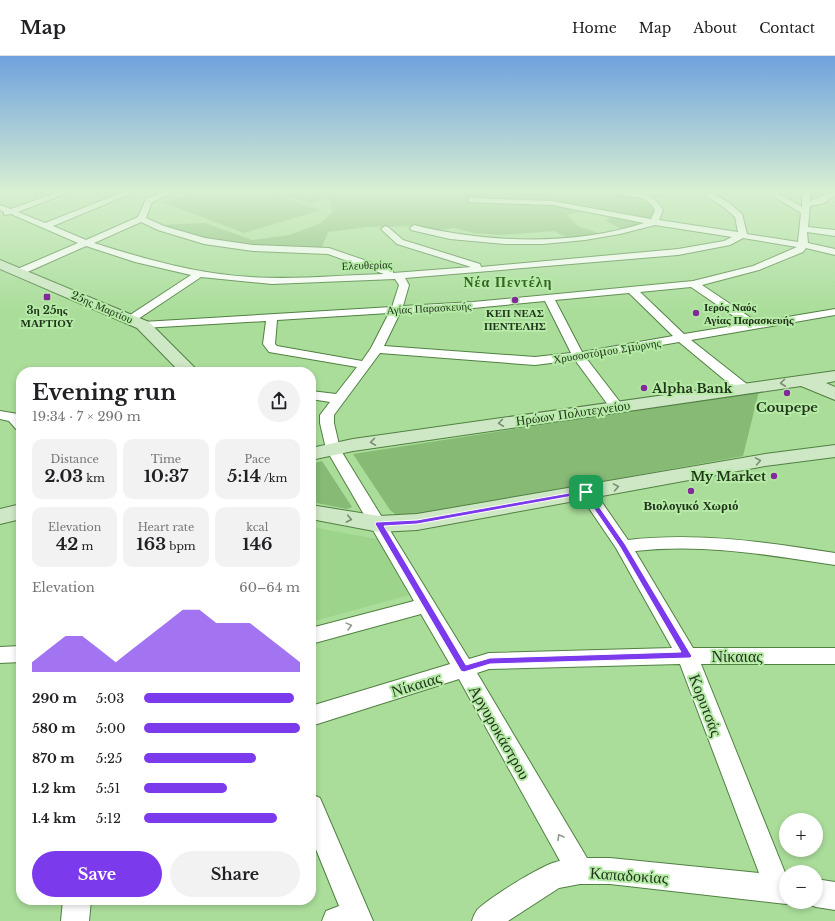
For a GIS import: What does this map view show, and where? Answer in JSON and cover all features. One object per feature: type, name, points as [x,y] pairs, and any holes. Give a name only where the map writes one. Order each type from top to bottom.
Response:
[{"type":"main road","name":"25ης Μαρτίου","points":[[0,264],[137,322],[185,367]]},
{"type":"main road","name":"Ηρώων Πολυτεχνείου","points":[[316,453],[616,406],[835,376]]},
{"type":"main road","points":[[804,381],[818,385],[835,394]]},
{"type":"main road","points":[[316,513],[379,524],[417,522],[765,460],[835,451]]},
{"type":"main road","points":[[0,517],[16,512]]},
{"type":"street","name":"Ελευθερίας","points":[[58,231],[86,243],[138,260],[199,274],[272,281],[398,276],[678,252],[727,243],[743,235]]},
{"type":"street","points":[[19,272],[113,231]]},
{"type":"street","points":[[172,231],[217,243],[253,248],[329,251],[398,276]]},
{"type":"street","points":[[388,231],[400,242],[486,269]]},
{"type":"street","points":[[429,231],[462,239],[517,242],[596,236],[622,231]]},
{"type":"street","points":[[718,231],[803,245],[835,252]]},
{"type":"street","points":[[803,231],[803,245]]},
{"type":"street","points":[[822,231],[835,233]]},
{"type":"street","points":[[803,245],[835,247]]},
{"type":"street","name":"Αγίας Παρασκευής","points":[[137,322],[396,310],[549,299],[693,284],[756,268],[800,250],[803,245]]},
{"type":"street","points":[[137,322],[199,274]]},
{"type":"street","name":"Αργυροκάστρου","points":[[398,276],[404,285],[396,310],[377,349],[328,415],[327,423],[333,449],[464,669],[580,871]]},
{"type":"street","points":[[693,284],[755,326]]},
{"type":"street","points":[[632,290],[682,339],[743,388]]},
{"type":"street","points":[[549,299],[578,356],[616,406]]},
{"type":"street","name":"Χρυσοστόμου Σμύρνης","points":[[377,349],[535,361],[578,356],[835,312]]},
{"type":"street","points":[[272,316],[269,344],[273,349],[365,365]]},
{"type":"street","points":[[316,396],[340,399]]},
{"type":"street","points":[[0,415],[13,417],[16,420]]},
{"type":"street","name":"Κορυτσάς","points":[[586,492],[623,546],[687,656],[779,882]]},
{"type":"street","points":[[623,546],[651,542],[685,542],[773,550],[835,559]]},
{"type":"street","points":[[316,635],[426,605]]},
{"type":"street","points":[[0,655],[16,654]]},
{"type":"street","name":"Νίκαιας","points":[[316,714],[490,661],[687,656],[835,656]]},
{"type":"street","points":[[316,820],[351,919]]},
{"type":"street","name":"Καπαδοκίας","points":[[486,921],[502,908],[555,875],[580,871],[610,871],[779,889]]},
{"type":"street","points":[[823,894],[835,896]]},
{"type":"street","points":[[75,921],[77,905]]},
{"type":"shaded area","points":[[183,231],[228,231],[252,240],[289,235],[299,231],[333,231],[328,232],[322,247],[269,247],[217,241]]},
{"type":"shaded area","points":[[467,231],[549,231],[501,235]]},
{"type":"shaded area","points":[[555,231],[593,231],[601,234],[568,238]]},
{"type":"shaded area","points":[[759,391],[743,456],[400,518],[390,510],[353,454]]},
{"type":"shaded area","points":[[322,461],[352,507],[347,509],[316,503],[316,463]]},
{"type":"shaded area","points":[[316,528],[377,539],[409,595],[316,621]]},
{"type":"place","name":"3η 25ης ΜΑΡΤΙΟΥ","points":[[47,297]]},
{"type":"place","name":"ΚΕΠ ΝΕΑΣ ΠΕΝΤΕΛΗΣ","points":[[515,300]]},
{"type":"place","name":"Ιερός Ναός Αγίας Παρασκευής","points":[[696,313]]},
{"type":"place","name":"Alpha Bank","points":[[644,388]]},
{"type":"place","name":"Coupepe","points":[[787,393]]},
{"type":"place","name":"My Market","points":[[774,476]]},
{"type":"place","name":"Βιολογικό Χωριό","points":[[691,491]]},
{"type":"district","name":"Νέα Πεντέλη","points":[[508,282]]},
{"type":"route","points":[[586,492],[623,546],[687,656],[490,661],[464,669],[379,524],[417,522],[586,492]]}]
